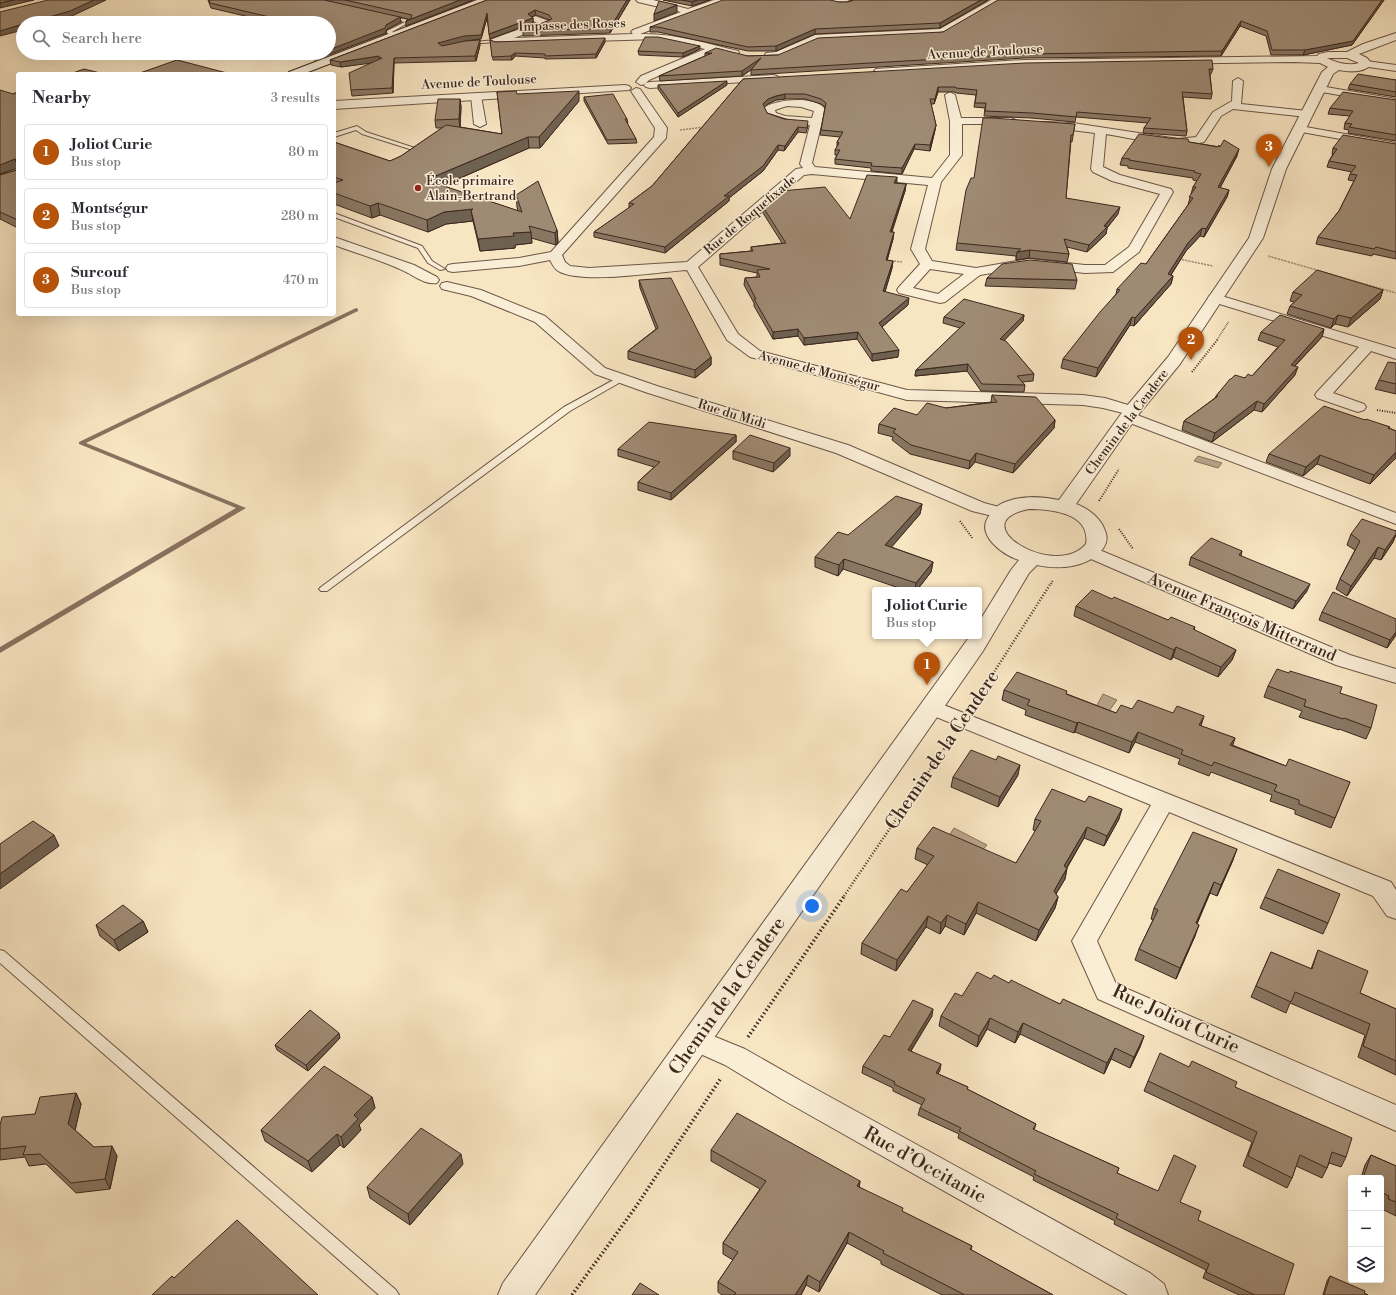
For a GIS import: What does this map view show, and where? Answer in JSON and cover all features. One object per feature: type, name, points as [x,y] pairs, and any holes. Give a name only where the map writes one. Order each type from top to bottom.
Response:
[{"type":"street","points":[[336,57],[486,0]]},
{"type":"street","points":[[641,0],[692,11]]},
{"type":"street","points":[[624,36],[722,0]]},
{"type":"street","points":[[830,0],[849,3]]},
{"type":"street","points":[[978,2],[994,2]]},
{"type":"street","points":[[763,55],[778,55],[815,38],[942,32],[994,2]]},
{"type":"street","name":"Impasse des Roses","points":[[495,41],[546,23],[535,19]]},
{"type":"street","name":"Impasse des Roses","points":[[495,41],[658,36],[741,54]]},
{"type":"street","points":[[1349,55],[1368,46],[1396,36]]},
{"type":"street","points":[[442,272],[519,262],[555,255],[660,138],[661,128],[638,87],[645,78],[715,48]]},
{"type":"street","points":[[1366,64],[1364,60],[1349,55],[1328,55],[1321,58],[1322,60],[1336,66],[1355,68],[1366,64],[1396,68]]},
{"type":"street","name":"Avenue de Toulouse","points":[[866,72],[1024,63],[1294,59],[1322,60]]},
{"type":"street","points":[[298,72],[329,60]]},
{"type":"street","name":"Chemin de la Cendere","points":[[1064,506],[1130,414],[1174,360],[1256,238],[1279,169],[1328,72],[1336,66]]},
{"type":"street","name":"Avenue de Toulouse","points":[[336,104],[787,77]]},
{"type":"street","points":[[1036,123],[1073,126],[1178,142],[1200,140],[1217,114],[1237,102],[1238,81]]},
{"type":"street","points":[[1320,89],[1396,102]]},
{"type":"street","points":[[950,95],[956,121],[956,155],[936,182],[918,249],[927,264],[976,272],[1029,263],[1086,269],[1108,269],[1134,249],[1166,192],[1116,178],[1097,169],[1101,131]]},
{"type":"street","points":[[476,96],[480,124]]},
{"type":"street","points":[[1231,106],[1307,114]]},
{"type":"street","points":[[956,121],[991,120],[1021,122]]},
{"type":"street","points":[[816,122],[806,164],[812,170],[936,182]]},
{"type":"street","points":[[1300,129],[1396,146]]},
{"type":"street","name":"Rue de Roquefixade","points":[[691,266],[800,172],[812,170]]},
{"type":"street","name":"Rue du Midi","points":[[336,242],[409,268],[442,272],[463,268],[470,272],[472,276],[472,284]]},
{"type":"street","points":[[555,255],[557,262],[566,270]]},
{"type":"street","points":[[927,264],[904,290],[940,299],[976,272]]},
{"type":"street","points":[[472,284],[492,271],[508,268],[602,272],[691,266]]},
{"type":"street","name":"Avenue de Montségur","points":[[691,266],[732,337],[755,354],[907,395],[1083,400],[1105,403],[1396,519]]},
{"type":"street","name":"Rue du Midi","points":[[442,272],[436,283],[447,286],[472,284],[540,320],[600,371],[842,449],[978,507],[1001,512]]},
{"type":"street","points":[[1216,298],[1396,354]]},
{"type":"street","points":[[1358,407],[1323,395],[1368,346]]},
{"type":"street","points":[[1029,503],[1046,503],[1064,506],[1085,517],[1097,531],[1098,538],[1090,552],[1075,559],[1054,561],[1032,558],[1018,553],[1006,546],[998,537],[994,528],[996,520],[1001,512],[1013,506],[1029,503]]},
{"type":"street","name":"Avenue François Mitterrand","points":[[1090,552],[1343,660],[1396,676]]},
{"type":"street","name":"Chemin de la Cendere","points":[[982,634],[1021,570],[1032,558]]},
{"type":"street","name":"Chemin de la Cendere","points":[[515,1295],[979,639]]},
{"type":"street","points":[[931,707],[964,719],[1382,889],[1396,909]]},
{"type":"street","name":"Rue Joliot Curie","points":[[1164,801],[1084,941],[1107,991],[1396,1118]]},
{"type":"street","name":"Rue d’Occitanie","points":[[696,1040],[735,1056],[800,1095],[1139,1284],[1153,1295]]},
{"type":"lane","points":[[379,15],[408,21],[389,32],[394,35]]},
{"type":"lane","points":[[465,43],[495,41]]},
{"type":"lane","points":[[336,134],[357,128],[364,133],[418,150]]},
{"type":"lane","points":[[336,216],[420,247],[430,262],[442,272]]},
{"type":"lane","points":[[324,589],[567,409],[622,379]]},
{"type":"lane","points":[[0,955],[391,1295]]},
{"type":"path","points":[[661,132],[706,127]]},
{"type":"path","points":[[1268,256],[1396,293]]},
{"type":"path","points":[[1173,257],[1235,270]]},
{"type":"path","points":[[880,260],[927,264]]},
{"type":"path","name":"Chemin de la Cendere","points":[[572,1295],[635,1208],[735,1056],[964,719],[1054,580]]},
{"type":"shaded area","points":[[1198,456],[1222,463],[1218,468],[1194,461]]},
{"type":"shaded area","points":[[1103,694],[1117,700],[1104,718],[1092,714]]},
{"type":"shaded area","points":[[954,828],[987,845],[979,854],[947,839]]},
{"type":"building","points":[[0,0],[14,0],[0,3]]},
{"type":"building","points":[[48,0],[94,0],[70,11],[52,16],[16,16],[16,26],[0,31],[0,12]]},
{"type":"building","points":[[209,0],[324,0],[400,17],[386,25],[385,28],[336,47],[336,16],[265,16],[210,3]]},
{"type":"building","points":[[345,0],[460,0],[406,21],[411,18],[412,15]]},
{"type":"building","points":[[487,0],[627,0],[610,28],[523,31],[552,19],[549,15],[535,10],[528,14],[533,18],[489,34],[487,13],[481,35],[464,36],[438,43],[442,46],[465,41],[480,40],[475,56],[394,58],[392,88],[351,90],[349,73],[382,58],[379,58],[379,56],[340,62],[330,60],[336,60],[336,58]]},
{"type":"building","points":[[682,0],[697,0],[692,2]]},
{"type":"building","points":[[723,0],[830,0],[848,2],[854,0],[981,0],[940,23],[815,29],[776,46],[748,47],[658,27],[650,27]]},
{"type":"building","points":[[998,0],[1382,0],[1353,41],[1305,50],[1272,50],[1267,31],[1241,21],[1222,51],[1025,54],[751,70],[761,58],[742,71],[659,76],[712,53],[705,53],[716,48],[748,56],[778,55],[818,38],[943,32]]},
{"type":"building","points":[[659,1],[677,5],[654,14]]},
{"type":"building","points":[[645,37],[658,37],[700,46],[683,53],[638,51]]},
{"type":"building","points":[[605,38],[596,54],[545,56],[545,54],[515,53],[511,56],[492,57],[490,40],[495,42]]},
{"type":"building","points":[[177,60],[223,72],[143,72]]},
{"type":"building","points":[[1212,60],[1213,69],[1209,69],[1212,94],[1182,92],[1187,131],[1144,128],[1151,118],[1077,112],[1076,117],[985,111],[986,103],[975,103],[977,90],[955,87],[938,87],[935,99],[930,99],[936,125],[930,145],[915,144],[902,168],[871,166],[872,163],[835,159],[840,150],[835,150],[839,143],[837,142],[843,132],[821,130],[826,103],[821,99],[805,94],[785,94],[776,96],[768,99],[763,104],[767,113],[784,119],[808,121],[807,128],[798,127],[785,146],[778,145],[763,166],[724,196],[729,196],[665,247],[594,232],[634,204],[629,203],[652,186],[743,79],[1025,63]]},
{"type":"building","points":[[84,69],[96,72],[76,72]]},
{"type":"building","points":[[1358,74],[1396,80],[1396,92],[1350,84]]},
{"type":"building","points":[[727,81],[678,113],[658,85]]},
{"type":"building","points":[[0,90],[13,94],[16,93],[16,160],[15,159],[0,165]]},
{"type":"building","points":[[516,91],[517,94],[579,91],[539,137],[528,137],[426,180],[522,212],[516,195],[538,181],[557,230],[555,233],[529,226],[531,232],[513,233],[514,236],[478,239],[471,210],[473,209],[444,212],[427,220],[378,203],[370,206],[336,194],[336,182],[343,180],[336,178],[336,143],[390,161],[401,156],[446,125],[502,134],[497,92]]},
{"type":"building","points":[[1343,92],[1396,100],[1396,135],[1349,127],[1352,124],[1345,123],[1353,111],[1330,108]]},
{"type":"building","points":[[613,94],[636,139],[607,140],[584,97]]},
{"type":"building","points":[[438,99],[460,99],[459,119],[435,120]]},
{"type":"building","points":[[983,118],[1075,124],[1073,135],[1071,135],[1066,198],[1120,207],[1104,226],[1107,227],[1089,245],[1064,239],[1069,254],[1030,250],[1017,252],[1021,249],[957,243],[966,190],[971,178],[974,178]]},
{"type":"building","points":[[1139,134],[1188,139],[1189,142],[1218,147],[1219,145],[1220,147],[1224,140],[1239,149],[1218,187],[1229,190],[1206,229],[1202,228],[1188,243],[1168,274],[1173,276],[1135,318],[1132,317],[1098,368],[1063,359],[1100,312],[1120,290],[1117,289],[1141,263],[1146,264],[1193,198],[1189,197],[1196,187],[1193,187],[1201,174],[1194,172],[1195,171],[1122,158]]},
{"type":"building","points":[[1343,135],[1396,144],[1396,252],[1376,247],[1374,249],[1318,237],[1339,211],[1357,175],[1350,174],[1356,166],[1329,161],[1337,149],[1333,148]]},
{"type":"building","points":[[16,170],[16,219],[0,212],[0,175]]},
{"type":"building","points":[[867,175],[897,177],[894,183],[906,184],[890,232],[894,232],[886,260],[893,261],[883,291],[909,298],[879,323],[899,350],[872,354],[858,332],[804,338],[798,329],[773,332],[754,299],[756,299],[745,278],[760,277],[757,270],[770,269],[720,258],[720,254],[753,251],[751,247],[786,243],[763,207],[781,191],[825,187],[850,219]]},
{"type":"building","points":[[1030,260],[1072,264],[1077,280],[987,278],[1002,264]]},
{"type":"building","points":[[1317,270],[1383,290],[1351,318],[1338,315],[1334,319],[1290,306],[1302,295],[1293,292]]},
{"type":"building","points":[[671,278],[711,357],[695,370],[628,351],[658,328],[639,280]]},
{"type":"building","points":[[964,299],[1024,315],[1000,339],[1006,341],[1034,374],[1017,376],[1025,385],[982,384],[968,364],[916,370],[965,323],[944,317]]},
{"type":"building","points":[[1280,315],[1324,329],[1291,365],[1298,367],[1264,404],[1257,401],[1215,433],[1184,421],[1218,396],[1216,396],[1235,375],[1245,378],[1248,374],[1252,376],[1285,340],[1261,332]]},
{"type":"building","points":[[1388,362],[1396,363],[1396,384],[1379,380]]},
{"type":"building","points":[[992,395],[1036,397],[1055,420],[1015,464],[976,453],[970,461],[911,445],[893,432],[896,429],[879,424],[894,408],[917,415],[927,403],[946,408],[997,402]]},
{"type":"building","points":[[1324,406],[1390,427],[1388,428],[1396,431],[1396,452],[1374,475],[1320,455],[1306,467],[1269,454]]},
{"type":"building","points":[[649,422],[736,435],[671,493],[638,482],[660,462],[618,449]]},
{"type":"building","points":[[750,435],[790,448],[774,463],[733,451]]},
{"type":"building","points":[[896,496],[922,504],[885,545],[933,562],[916,583],[844,559],[839,565],[815,557],[838,532],[848,535]]},
{"type":"building","points":[[1362,519],[1396,531],[1396,534],[1385,550],[1378,547],[1351,586],[1340,579],[1360,541],[1351,534]]},
{"type":"building","points":[[1211,538],[1242,551],[1239,555],[1310,584],[1296,601],[1191,557]]},
{"type":"building","points":[[1092,590],[1112,599],[1114,597],[1168,620],[1171,617],[1195,627],[1193,629],[1236,650],[1221,667],[1176,647],[1174,650],[1076,606]]},
{"type":"building","points":[[1333,592],[1396,619],[1396,632],[1390,640],[1322,612]]},
{"type":"building","points":[[1277,669],[1289,673],[1290,671],[1342,687],[1340,693],[1377,705],[1371,728],[1304,706],[1306,700],[1268,686]]},
{"type":"building","points":[[1017,672],[1067,691],[1066,694],[1116,713],[1121,705],[1132,709],[1138,700],[1173,713],[1177,706],[1204,716],[1199,725],[1235,738],[1230,745],[1286,766],[1289,759],[1350,782],[1335,818],[1299,804],[1299,800],[1274,791],[1277,785],[1214,762],[1212,766],[1181,754],[1183,750],[1138,732],[1132,742],[1027,705],[1030,700],[1004,690]]},
{"type":"building","points":[[971,750],[996,760],[998,756],[1020,765],[1000,797],[953,777]]},
{"type":"building","points":[[1052,789],[1085,802],[1089,796],[1122,809],[1107,836],[1087,827],[1064,866],[1067,868],[1054,891],[1058,897],[1039,930],[978,902],[966,924],[947,915],[941,923],[928,916],[897,960],[862,943],[901,889],[907,892],[934,856],[917,848],[933,827],[1016,863],[1041,821],[1035,819]]},
{"type":"building","points":[[33,821],[54,835],[0,874],[0,844]]},
{"type":"building","points":[[1193,832],[1237,849],[1221,885],[1214,882],[1196,923],[1199,925],[1180,968],[1139,949],[1158,910],[1154,908]]},
{"type":"building","points":[[1278,869],[1340,894],[1328,923],[1265,897]]},
{"type":"building","points":[[123,905],[143,921],[114,940],[96,925]]},
{"type":"building","points":[[1318,950],[1368,971],[1360,993],[1396,1009],[1396,1061],[1363,1046],[1370,1024],[1295,992],[1291,1002],[1256,986],[1271,952],[1312,969]]},
{"type":"building","points":[[977,972],[991,979],[994,975],[1009,983],[1011,980],[1060,1004],[1063,999],[1144,1036],[1134,1057],[1115,1048],[1107,1063],[1023,1023],[1018,1032],[990,1018],[979,1036],[941,1016],[955,993],[962,996]]},
{"type":"building","points":[[913,1000],[933,1009],[908,1050],[941,1064],[936,1073],[968,1087],[967,1089],[1036,1124],[1033,1129],[1119,1168],[1117,1173],[1158,1191],[1174,1155],[1196,1166],[1180,1202],[1201,1211],[1198,1220],[1294,1264],[1284,1295],[1255,1295],[1206,1272],[1209,1264],[1116,1218],[1118,1214],[1034,1174],[1036,1171],[959,1131],[961,1128],[920,1108],[925,1099],[894,1084],[895,1082],[863,1066],[884,1035],[890,1037]]},
{"type":"building","points":[[310,1010],[339,1033],[306,1065],[275,1045]]},
{"type":"building","points":[[1160,1053],[1189,1067],[1192,1061],[1237,1082],[1235,1087],[1352,1138],[1346,1157],[1332,1152],[1327,1168],[1300,1155],[1292,1178],[1248,1156],[1257,1132],[1148,1081]]},
{"type":"building","points":[[324,1066],[372,1097],[354,1115],[358,1119],[341,1137],[337,1134],[308,1161],[261,1130]]},
{"type":"building","points":[[76,1093],[68,1124],[94,1147],[112,1146],[105,1179],[71,1183],[40,1154],[23,1155],[26,1146],[0,1149],[0,1125],[2,1117],[35,1114],[40,1097]]},
{"type":"building","points":[[737,1113],[860,1181],[857,1186],[903,1208],[902,1211],[972,1246],[970,1249],[1053,1295],[965,1295],[883,1253],[884,1251],[849,1232],[820,1282],[808,1275],[795,1295],[734,1295],[736,1293],[718,1282],[738,1252],[723,1243],[766,1181],[711,1150]]},
{"type":"building","points":[[421,1128],[461,1154],[408,1214],[367,1187]]},
{"type":"building","points":[[1371,1155],[1396,1166],[1396,1202],[1388,1199],[1389,1196],[1384,1194],[1384,1175],[1364,1175]]},
{"type":"building","points":[[237,1220],[318,1295],[152,1295],[172,1276],[174,1278]]},
{"type":"building","points":[[1330,1276],[1365,1291],[1364,1293],[1368,1295],[1324,1295]]},
{"type":"building","points":[[640,1283],[659,1295],[632,1295]]},
{"type":"waterway","points":[[0,650],[242,508],[81,443],[356,310]]},
{"type":"place","name":"Surcouf","points":[[1269,167]]},
{"type":"place","name":"École primaire Alain-Bertrand","points":[[418,188]]},
{"type":"place","name":"Montségur","points":[[1191,360]]},
{"type":"place","name":"Joliot Curie","points":[[927,685]]}]
